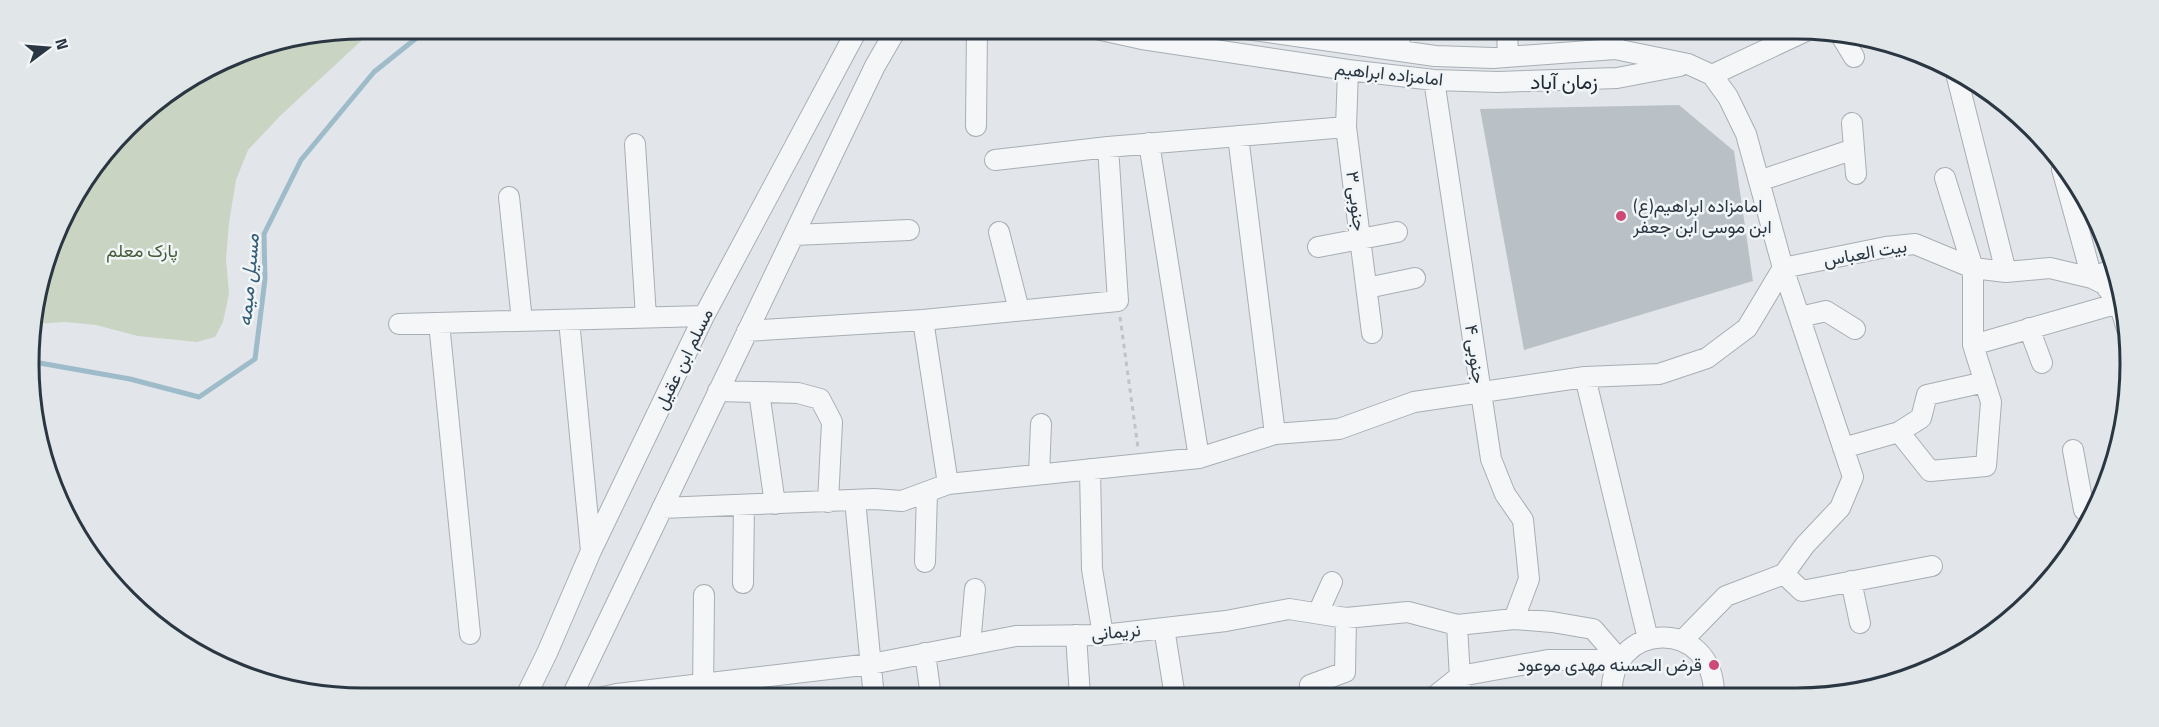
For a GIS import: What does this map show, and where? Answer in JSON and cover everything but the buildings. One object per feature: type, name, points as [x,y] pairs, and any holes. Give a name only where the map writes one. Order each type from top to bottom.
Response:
[{"type":"street","name":"مسلم ابن عقیل","points":[[530,688],[591,551],[704,316],[852,39]]},
{"type":"street","points":[[576,688],[875,66],[891,39]]},
{"type":"street","points":[[976,126],[977,39]]},
{"type":"street","name":"امامزاده ابراهیم","points":[[1142,39],[1348,70],[1434,80],[1498,82],[1617,78],[1688,64]]},
{"type":"street","name":"امامزاده ابراهیم","points":[[1332,39],[1435,56],[1508,57],[1615,49],[1688,64],[1712,75]]},
{"type":"street","points":[[1400,39],[1400,51]]},
{"type":"street","points":[[1507,39],[1508,57]]},
{"type":"street","points":[[1614,39],[1615,49]]},
{"type":"street","points":[[1683,641],[1726,596],[1784,574],[1805,545],[1840,508],[1853,477],[1783,268],[1746,134],[1728,97],[1712,75],[1785,39]]},
{"type":"street","points":[[1846,43],[1854,57]]},
{"type":"street","points":[[845,51],[875,66]]},
{"type":"street","name":"۳ جنوبی","points":[[1348,70],[1346,127],[1372,333]]},
{"type":"street","name":"۴ جنوبی","points":[[1434,80],[1491,459],[1504,494],[1523,520],[1529,579],[1514,619]]},
{"type":"street","points":[[1958,82],[2006,272]]},
{"type":"street","points":[[1852,123],[1856,174]]},
{"type":"street","points":[[994,160],[1108,147],[1346,127]]},
{"type":"street","points":[[1238,136],[1275,434]]},
{"type":"street","points":[[635,144],[646,317]]},
{"type":"street","points":[[1149,144],[1199,458]]},
{"type":"street","points":[[747,332],[924,320],[1118,301],[1108,147]]},
{"type":"street","points":[[1759,181],[1854,149]]},
{"type":"street","points":[[1899,432],[1930,471],[1986,466],[1991,402],[1973,345],[1973,268],[1945,178]]},
{"type":"street","points":[[2066,185],[2092,278],[2107,272]]},
{"type":"street","points":[[509,197],[522,321]]},
{"type":"street","points":[[794,235],[909,230]]},
{"type":"street","points":[[999,232],[1019,310]]},
{"type":"street","points":[[1318,247],[1396,232]]},
{"type":"street","name":"بیت العباس","points":[[1783,268],[1886,247],[1915,244],[1973,268],[2006,272],[2050,268],[2092,278],[2103,284],[2113,296]]},
{"type":"street","points":[[662,508],[855,500],[902,501],[948,484],[1199,458],[1275,434],[1339,429],[1414,402],[1585,377],[1659,374],[1707,358],[1747,328],[1783,268]]},
{"type":"street","points":[[1366,288],[1415,278]]},
{"type":"street","points":[[1973,345],[2115,304]]},
{"type":"street","points":[[1800,317],[1826,311],[1855,329]]},
{"type":"street","points":[[399,324],[704,316]]},
{"type":"street","points":[[569,320],[591,551]]},
{"type":"street","points":[[924,320],[948,484]]},
{"type":"street","points":[[439,323],[470,634]]},
{"type":"street","points":[[2029,328],[2042,363]]},
{"type":"street","points":[[1585,377],[1648,639]]},
{"type":"street","points":[[1844,448],[1899,432],[1921,418],[1927,395],[1984,382]]},
{"type":"street","points":[[718,391],[798,393],[820,399],[832,422],[828,502]]},
{"type":"street","points":[[759,392],[775,504]]},
{"type":"street","points":[[1039,474],[1041,424]]},
{"type":"street","points":[[2073,450],[2084,510],[2086,509]]},
{"type":"street","points":[[1090,469],[1092,569],[1103,634]]},
{"type":"street","points":[[925,562],[927,492]]},
{"type":"street","points":[[855,500],[873,688]]},
{"type":"street","points":[[742,583],[744,505]]},
{"type":"street","points":[[1784,574],[1802,591],[1932,566]]},
{"type":"street","points":[[1851,581],[1860,623]]},
{"type":"street","points":[[1318,613],[1332,582]]},
{"type":"street","points":[[970,645],[975,589]]},
{"type":"street","points":[[703,688],[704,595]]},
{"type":"street","name":"نریمانی","points":[[722,688],[871,664],[1016,636],[1103,634],[1164,628],[1226,621],[1289,609],[1346,618],[1408,612],[1456,625],[1514,619],[1552,622],[1593,629],[1620,660]]},
{"type":"street","points":[[1310,686],[1345,672],[1346,618]]},
{"type":"street","points":[[1456,625],[1461,688]]},
{"type":"street","points":[[1164,628],[1174,688]]},
{"type":"street","points":[[1076,635],[1079,688]]},
{"type":"street","points":[[1612,688],[1613,676],[1620,660],[1632,647],[1648,639],[1665,637],[1683,641],[1697,650],[1708,664],[1714,688]]},
{"type":"street","points":[[925,653],[930,688]]},
{"type":"street","points":[[1444,688],[1460,676],[1548,660],[1620,660]]},
{"type":"path","points":[[1118,301],[1140,464]]},
{"type":"green space","name":"پارک معلم","points":[[363,39],[280,116],[248,150],[236,180],[226,259],[229,294],[223,322],[215,337],[197,342],[138,336],[96,325],[66,322],[42,323],[45,300],[56,259],[82,201],[106,166],[134,134],[166,106],[201,82],[239,64],[300,45]]},
{"type":"waterway","name":"مسیل میمه","points":[[39,363],[130,379],[199,397],[255,359],[265,279],[264,234],[301,160],[374,72],[415,39]]},
{"type":"place","name":"(ع)امامزاده ابراهیم ابن موسی ابن جعفر","points":[[1621,216]]},
{"type":"place","name":"قرض الحسنه مهدی موعود","points":[[1714,665]]},
{"type":"district","name":"زمان آباد","points":[[1564,82]]}]
